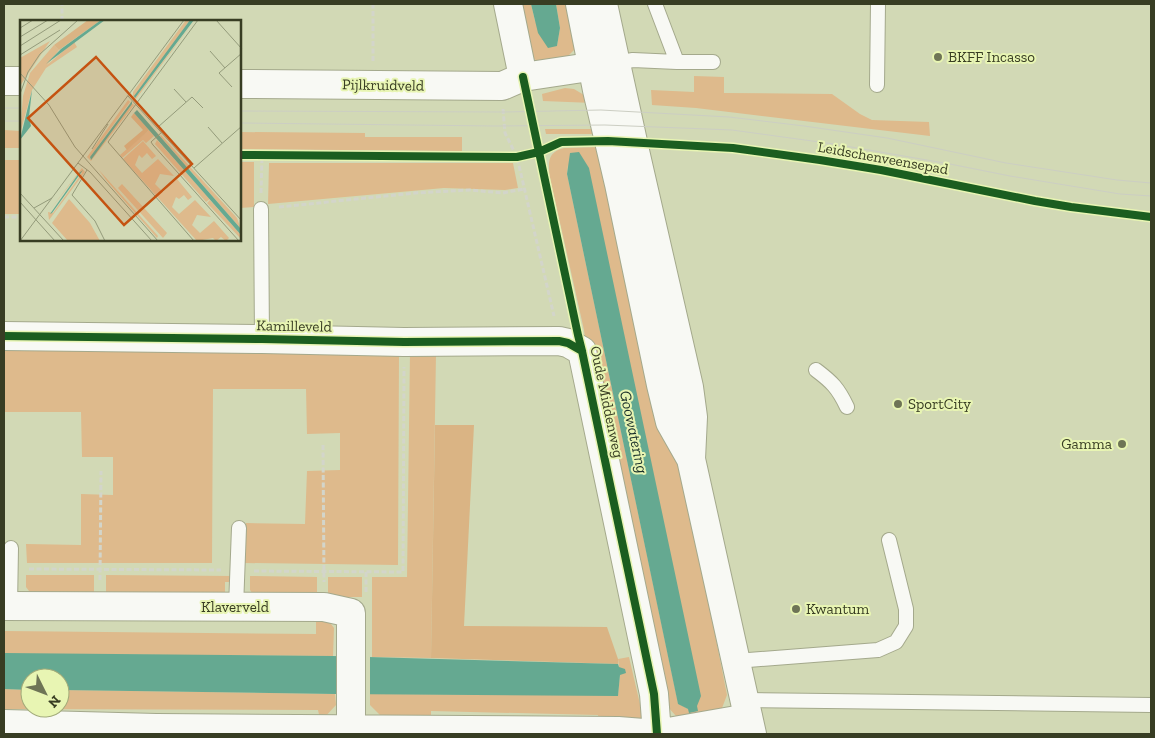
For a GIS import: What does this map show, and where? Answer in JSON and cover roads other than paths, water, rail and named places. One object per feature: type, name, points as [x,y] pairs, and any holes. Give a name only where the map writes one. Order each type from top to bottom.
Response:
[{"type":"street","points":[[508,4],[524,77]]},
{"type":"street","points":[[580,4],[604,64]]},
{"type":"street","points":[[4,724],[156,728],[351,717],[403,732],[618,731],[656,734],[748,718],[691,459],[670,422],[663,394],[619,184],[604,64],[603,4]]},
{"type":"street","name":"Pijlkruidveld","points":[[241,84],[502,86],[524,77],[604,64]]},
{"type":"street","points":[[4,81],[20,81]]},
{"type":"street","name":"Kamilleveld","points":[[4,336],[404,342],[559,341],[568,343],[582,351]]},
{"type":"street","name":"Oude Middenweg","points":[[582,351],[654,694],[656,734]]},
{"type":"street","name":"Klaverveld","points":[[7,606],[324,607],[351,614],[351,717]]},
{"type":"lane","points":[[655,4],[677,62]]},
{"type":"lane","points":[[877,85],[878,4]]},
{"type":"lane","points":[[604,64],[633,60],[713,62]]},
{"type":"lane","points":[[261,209],[262,339]]},
{"type":"lane","points":[[816,370],[830,380],[840,392],[847,407]]},
{"type":"lane","points":[[236,607],[238,528]]},
{"type":"lane","points":[[736,661],[878,650],[896,642],[906,626],[906,609],[889,540]]},
{"type":"lane","points":[[7,606],[11,548]]},
{"type":"lane","points":[[748,718],[1151,705]]},
{"type":"water","points":[[531,4],[556,4],[560,28],[557,46],[548,48],[538,33]]},
{"type":"water","name":"Goowatering","points":[[579,152],[589,168],[701,696],[697,706],[698,711],[689,713],[688,709],[678,704],[567,174],[570,153]]},
{"type":"water","points":[[4,653],[333,656],[618,664],[619,667],[625,669],[626,673],[620,675],[618,696],[70,690],[70,668],[20,668],[20,690],[4,689]]},
{"type":"tram line","points":[[4,108],[20,108]]},
{"type":"tram line","points":[[241,111],[504,112],[601,110],[729,117],[887,138],[1006,163],[1117,180],[1151,183]]},
{"type":"tram line","points":[[4,121],[20,121]]},
{"type":"tram line","points":[[241,123],[495,126],[605,125],[732,130],[834,144],[1120,194],[1151,196]]},
{"type":"place","name":"BKFF Incasso","points":[[938,57]]},
{"type":"place","name":"SportCity","points":[[898,404]]},
{"type":"place","name":"Gamma","points":[[1122,444]]},
{"type":"place","name":"Kwantum","points":[[796,609]]}]
